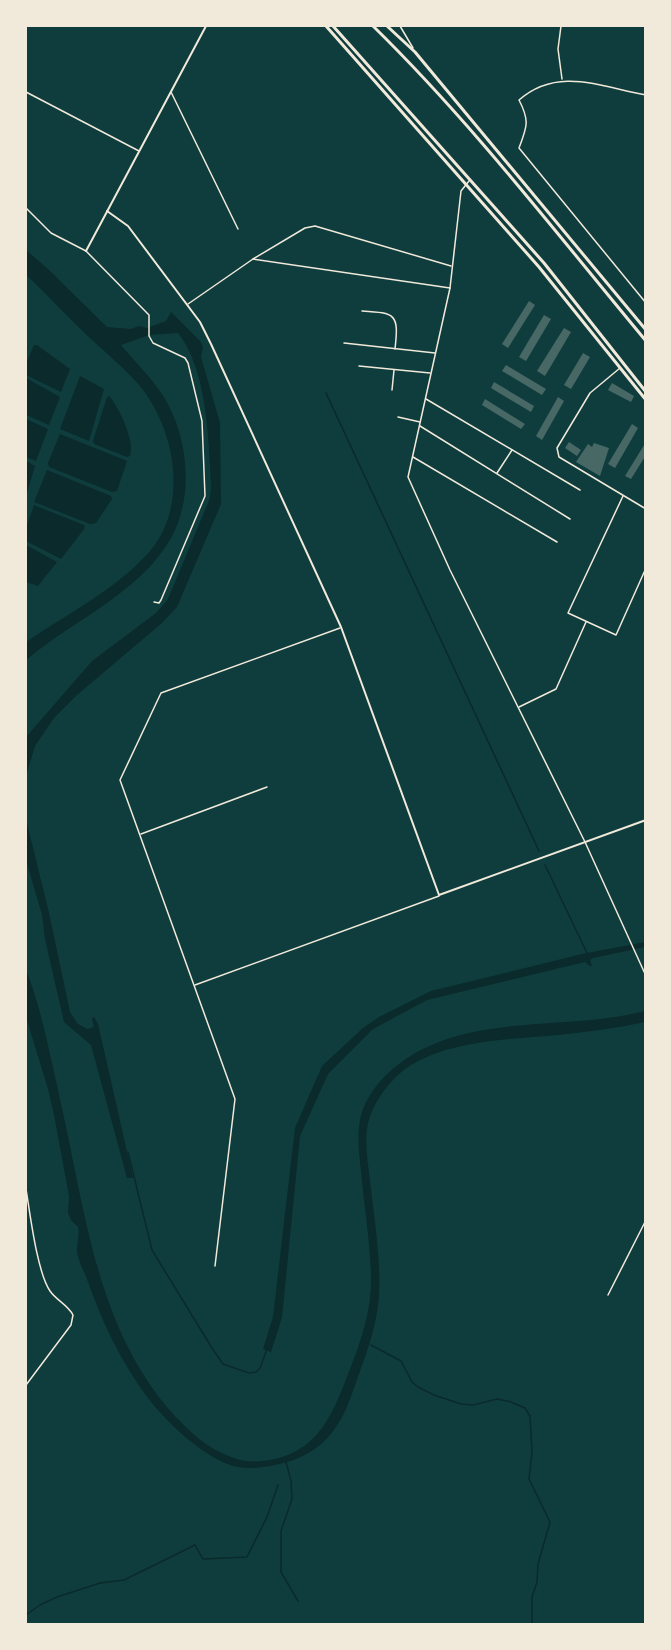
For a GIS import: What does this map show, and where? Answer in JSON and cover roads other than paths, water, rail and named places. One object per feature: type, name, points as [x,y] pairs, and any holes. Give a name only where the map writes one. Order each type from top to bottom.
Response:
[{"type":"main road","points":[[326,26],[539,267],[645,400]]},
{"type":"main road","points":[[333,26],[544,263],[645,392]]},
{"type":"main road","points":[[374,26],[421,72],[645,341]]},
{"type":"main road","points":[[387,26],[415,52],[645,330]]},
{"type":"street","points":[[86,252],[206,26]]},
{"type":"street","points":[[400,26],[415,52]]},
{"type":"street","points":[[561,26],[558,50],[562,80]]},
{"type":"street","points":[[645,95],[562,80],[530,91],[519,100],[526,114],[527,123],[519,148],[645,303]]},
{"type":"street","points":[[171,91],[238,229]]},
{"type":"street","points":[[26,92],[139,151]]},
{"type":"street","points":[[471,180],[461,191],[450,288],[408,477],[450,570],[585,842],[645,976]]},
{"type":"street","points":[[26,208],[51,232],[86,252],[149,315],[149,336],[153,343],[185,358],[188,363],[202,421],[205,496],[159,603],[154,603]]},
{"type":"street","points":[[106,211],[128,226],[200,322],[214,350],[341,627],[439,896]]},
{"type":"street","points":[[187,305],[252,259],[305,228],[315,226],[452,267]]},
{"type":"street","points":[[252,259],[450,288]]},
{"type":"street","points":[[362,311],[389,314],[395,319],[397,330],[395,349]]},
{"type":"street","points":[[344,343],[435,352]]},
{"type":"street","points":[[359,366],[431,373]]},
{"type":"street","points":[[621,368],[590,393],[557,448],[559,457],[645,509]]},
{"type":"street","points":[[392,390],[394,369]]},
{"type":"street","points":[[425,398],[580,490]]},
{"type":"street","points":[[398,417],[420,422]]},
{"type":"street","points":[[419,426],[570,519]]},
{"type":"street","points":[[496,473],[512,450]]},
{"type":"street","points":[[412,456],[557,542]]},
{"type":"street","points":[[623,496],[568,613],[615,634],[645,568]]},
{"type":"street","points":[[519,706],[556,689],[586,621]]},
{"type":"street","points":[[215,1266],[235,1099],[120,780],[161,693],[341,627]]},
{"type":"street","points":[[140,834],[267,787]]},
{"type":"street","points":[[195,985],[645,820]]},
{"type":"street","points":[[26,1189],[42,1272],[50,1292],[73,1315],[71,1325],[26,1385]]},
{"type":"street","points":[[608,1295],[645,1220]]},
{"type":"water","points":[[26,250],[107,327],[147,328],[166,321],[171,312],[201,342],[203,347],[201,357],[220,423],[221,504],[177,607],[162,623],[77,695],[54,718],[35,746],[26,776],[26,737],[92,661],[156,613],[168,599],[210,498],[211,487],[205,406],[201,385],[188,348],[178,333],[149,335],[121,345],[162,394],[178,427],[183,446],[186,484],[179,521],[162,552],[135,581],[26,660],[26,642],[122,578],[150,551],[162,533],[170,513],[173,470],[170,448],[163,427],[143,390],[26,275]]},
{"type":"water","points":[[34,345],[70,369],[61,392],[26,375],[26,364]]},
{"type":"water","points":[[80,376],[104,389],[89,441],[60,429]]},
{"type":"water","points":[[26,378],[60,397],[49,425],[26,415]]},
{"type":"water","points":[[109,396],[128,433],[131,450],[130,456],[127,457],[94,444],[93,441]]},
{"type":"water","points":[[26,419],[48,429],[36,461],[26,457]]},
{"type":"water","points":[[60,434],[127,461],[117,491],[112,492],[49,467],[48,463]]},
{"type":"water","points":[[26,461],[35,466],[26,496]]},
{"type":"water","points":[[47,470],[111,496],[112,499],[96,523],[90,524],[34,502]]},
{"type":"water","points":[[34,505],[84,525],[85,528],[61,559],[26,541],[26,528]]},
{"type":"water","points":[[26,545],[57,562],[38,586],[26,582]]},
{"type":"water","points":[[26,819],[70,1012],[78,1024],[87,1029],[94,1027],[92,1019],[94,1017],[98,1024],[133,1178],[127,1178],[91,1045],[64,1022],[45,939],[42,915],[26,860]]},
{"type":"water","points":[[645,942],[645,947],[593,958],[590,960],[592,966],[585,962],[427,1000],[373,1029],[328,1074],[300,1136],[282,1317],[271,1352],[263,1349],[273,1317],[295,1128],[322,1066],[363,1028],[379,1017],[431,991],[582,954]]},
{"type":"water","points":[[26,970],[47,1040],[89,1237],[120,1331],[153,1388],[174,1415],[200,1439],[215,1449],[236,1459],[247,1461],[269,1460],[291,1454],[315,1436],[332,1412],[358,1346],[368,1312],[371,1288],[358,1139],[359,1126],[366,1101],[386,1075],[413,1054],[443,1040],[475,1032],[509,1026],[612,1017],[645,1011],[645,1022],[580,1033],[471,1044],[428,1056],[410,1066],[394,1079],[375,1105],[367,1130],[367,1152],[378,1252],[379,1295],[373,1332],[347,1407],[332,1432],[312,1451],[285,1463],[246,1468],[226,1464],[201,1449],[165,1418],[138,1384],[106,1328],[78,1257],[78,1227],[68,1213],[69,1196],[54,1115],[26,1017]]},
{"type":"waterway","points":[[326,393],[539,851]]},
{"type":"waterway","points":[[545,865],[587,953]]},
{"type":"waterway","points":[[128,1152],[152,1250],[223,1364],[249,1373],[256,1372],[260,1368],[267,1349]]},
{"type":"waterway","points":[[371,1345],[401,1361],[412,1382],[434,1395],[461,1404],[473,1405],[497,1399],[511,1402],[525,1408],[530,1416],[532,1452],[529,1479],[550,1522],[538,1564],[537,1582],[532,1597],[532,1624]]},
{"type":"waterway","points":[[286,1462],[291,1481],[292,1499],[281,1531],[281,1572],[298,1601]]},
{"type":"waterway","points":[[26,1615],[57,1597],[100,1583],[124,1580],[195,1545],[203,1559],[247,1557],[267,1517],[278,1485]]}]
